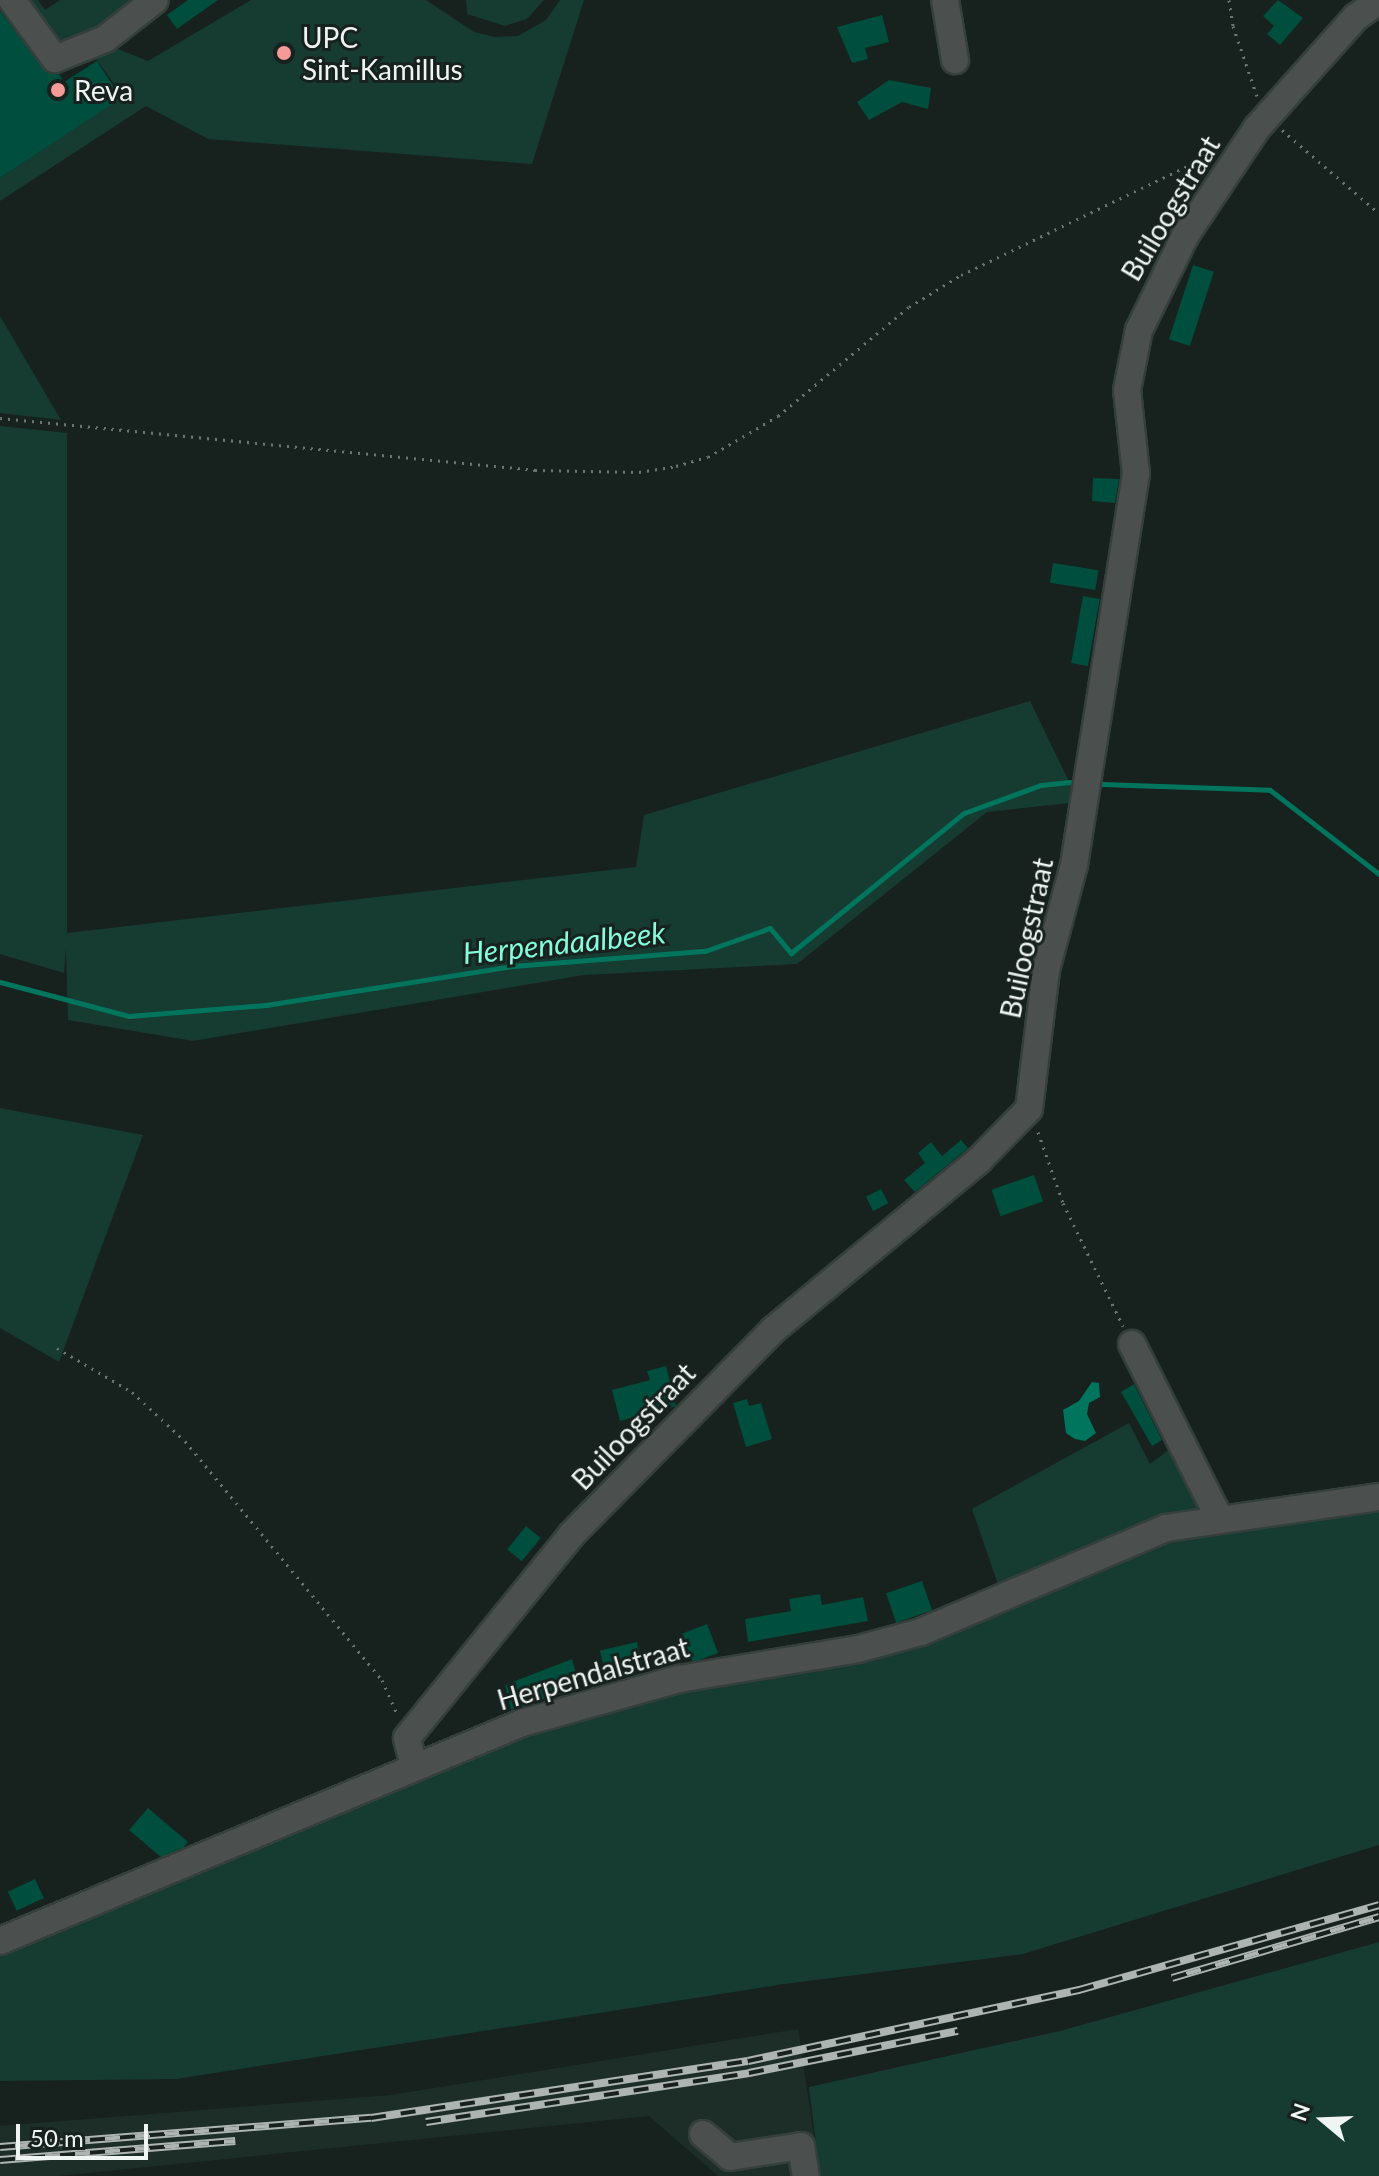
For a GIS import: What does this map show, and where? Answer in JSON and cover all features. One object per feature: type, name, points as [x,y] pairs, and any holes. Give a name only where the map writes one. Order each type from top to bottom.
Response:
[{"type":"street","points":[[12,0],[55,59],[105,39],[155,0]]},
{"type":"street","points":[[945,0],[955,60]]},
{"type":"street","name":"Builoogstraat","points":[[407,1738],[572,1534],[643,1460],[813,1292],[979,1160],[1029,1109],[1046,970],[1074,865],[1136,474],[1127,390],[1130,363],[1151,298],[1185,236],[1267,117],[1356,17],[1379,1]]},
{"type":"street","points":[[1132,1344],[1219,1518]]},
{"type":"street","name":"Herpendalstraat","points":[[0,1941],[414,1765],[522,1723],[679,1679],[858,1649],[910,1635],[1166,1528],[1379,1497]]},
{"type":"street","points":[[407,1738],[414,1765]]},
{"type":"street","points":[[703,2134],[730,2157],[801,2146],[806,2176]]},
{"type":"path","points":[[1229,0],[1248,77],[1267,117],[1379,213]]},
{"type":"path","points":[[0,418],[535,470],[639,472],[676,466],[708,457],[778,416],[909,307],[961,275],[1221,149]]},
{"type":"path","points":[[1029,1109],[1057,1190],[1132,1344]]},
{"type":"path","points":[[57,1348],[132,1392],[185,1441],[382,1680],[407,1738]]},
{"type":"shaded area","points":[[19,0],[38,0],[45,10],[60,0],[141,0],[79,40],[62,45],[47,44]]},
{"type":"shaded area","name":"UPC Sint-Kamillus","points":[[251,0],[426,0],[474,32],[495,37],[518,36],[546,20],[560,0],[584,0],[532,164],[208,139],[146,106],[0,201],[0,178],[123,96],[96,59],[113,47],[148,61]]},
{"type":"shaded area","points":[[466,0],[544,0],[527,19],[505,26],[467,14]]},
{"type":"shaded area","points":[[0,316],[61,420],[0,413]]},
{"type":"shaded area","points":[[0,426],[67,433],[67,933],[636,867],[644,815],[1030,701],[1079,802],[987,812],[797,964],[584,975],[193,1041],[68,1020],[66,949],[64,973],[0,954]]},
{"type":"shaded area","points":[[0,1108],[143,1135],[59,1362],[0,1328]]},
{"type":"shaded area","points":[[1092,1382],[1099,1383],[1100,1397],[1089,1403],[1087,1414],[1096,1433],[1085,1441],[1075,1439],[1066,1433],[1063,1410],[1079,1401]]},
{"type":"shaded area","points":[[1129,1423],[1150,1464],[1182,1440],[1219,1518],[1003,1599],[972,1509]]},
{"type":"shaded area","points":[[1379,1504],[1379,1845],[1023,1954],[784,1984],[176,2079],[0,2081],[0,1947],[531,1727],[900,1644],[1169,1534]]},
{"type":"shaded area","points":[[1379,1942],[1379,2176],[820,2176],[809,2087],[1060,2031]]},
{"type":"shaded area","points":[[798,2029],[820,2176],[718,2176],[649,2116],[58,2176],[0,2176],[0,2126],[391,2095]]},
{"type":"building","points":[[188,0],[218,0],[177,29],[167,15]]},
{"type":"building","points":[[1278,0],[1303,18],[1280,45],[1267,34],[1274,26],[1263,16]]},
{"type":"building","name":"Reva","points":[[0,11],[47,73],[59,74],[64,82],[97,61],[121,98],[0,178]]},
{"type":"building","points":[[882,15],[889,42],[865,48],[868,59],[852,63],[837,27]]},
{"type":"building","points":[[889,80],[931,88],[928,109],[902,102],[869,120],[857,102]]},
{"type":"building","points":[[1193,265],[1214,272],[1190,346],[1169,339]]},
{"type":"building","points":[[1093,478],[1119,479],[1115,503],[1092,501]]},
{"type":"building","points":[[1053,563],[1098,570],[1095,590],[1050,583]]},
{"type":"building","points":[[1083,596],[1100,599],[1088,666],[1071,663]]},
{"type":"building","points":[[961,1140],[968,1148],[915,1192],[904,1180],[925,1163],[918,1153],[931,1142],[942,1156]]},
{"type":"building","points":[[1034,1175],[1043,1201],[1001,1216],[991,1190]]},
{"type":"building","points":[[881,1189],[888,1203],[873,1211],[866,1197]]},
{"type":"building","points":[[666,1366],[676,1406],[620,1421],[612,1390],[650,1380],[647,1371]]},
{"type":"building","points":[[1134,1384],[1162,1440],[1152,1446],[1121,1392]]},
{"type":"building","points":[[747,1399],[749,1406],[761,1403],[772,1439],[746,1447],[733,1403]]},
{"type":"building","points":[[526,1526],[541,1538],[522,1561],[507,1549]]},
{"type":"building","points":[[922,1581],[932,1610],[896,1623],[886,1593]]},
{"type":"building","points":[[820,1594],[822,1605],[863,1597],[868,1621],[748,1642],[745,1619],[791,1611],[789,1599]]},
{"type":"building","points":[[707,1624],[718,1653],[693,1663],[682,1634]]},
{"type":"building","points":[[637,1642],[643,1667],[606,1676],[600,1651]]},
{"type":"building","points":[[572,1659],[580,1687],[511,1710],[505,1685]]},
{"type":"building","points":[[148,1808],[188,1842],[184,1847],[161,1857],[129,1830]]},
{"type":"building","points":[[35,1879],[44,1898],[17,1911],[8,1892]]},
{"type":"waterway","name":"Herpendaalbeek","points":[[0,982],[129,1016],[266,1005],[513,966],[705,951],[770,928],[791,953],[964,813],[1041,785],[1070,782]]},
{"type":"waterway","name":"Herpendaalbeek","points":[[1102,784],[1270,790],[1379,874]]},
{"type":"railway","points":[[0,2147],[371,2118],[748,2061],[1079,1990],[1379,1905]]},
{"type":"railway","points":[[1172,1978],[1379,1917]]},
{"type":"railway","points":[[426,2122],[749,2073],[958,2031]]},
{"type":"railway","points":[[0,2160],[235,2141]]},
{"type":"place","name":"UPC Sint-Kamillus","points":[[284,53]]},
{"type":"place","name":"Reva","points":[[58,90]]}]
